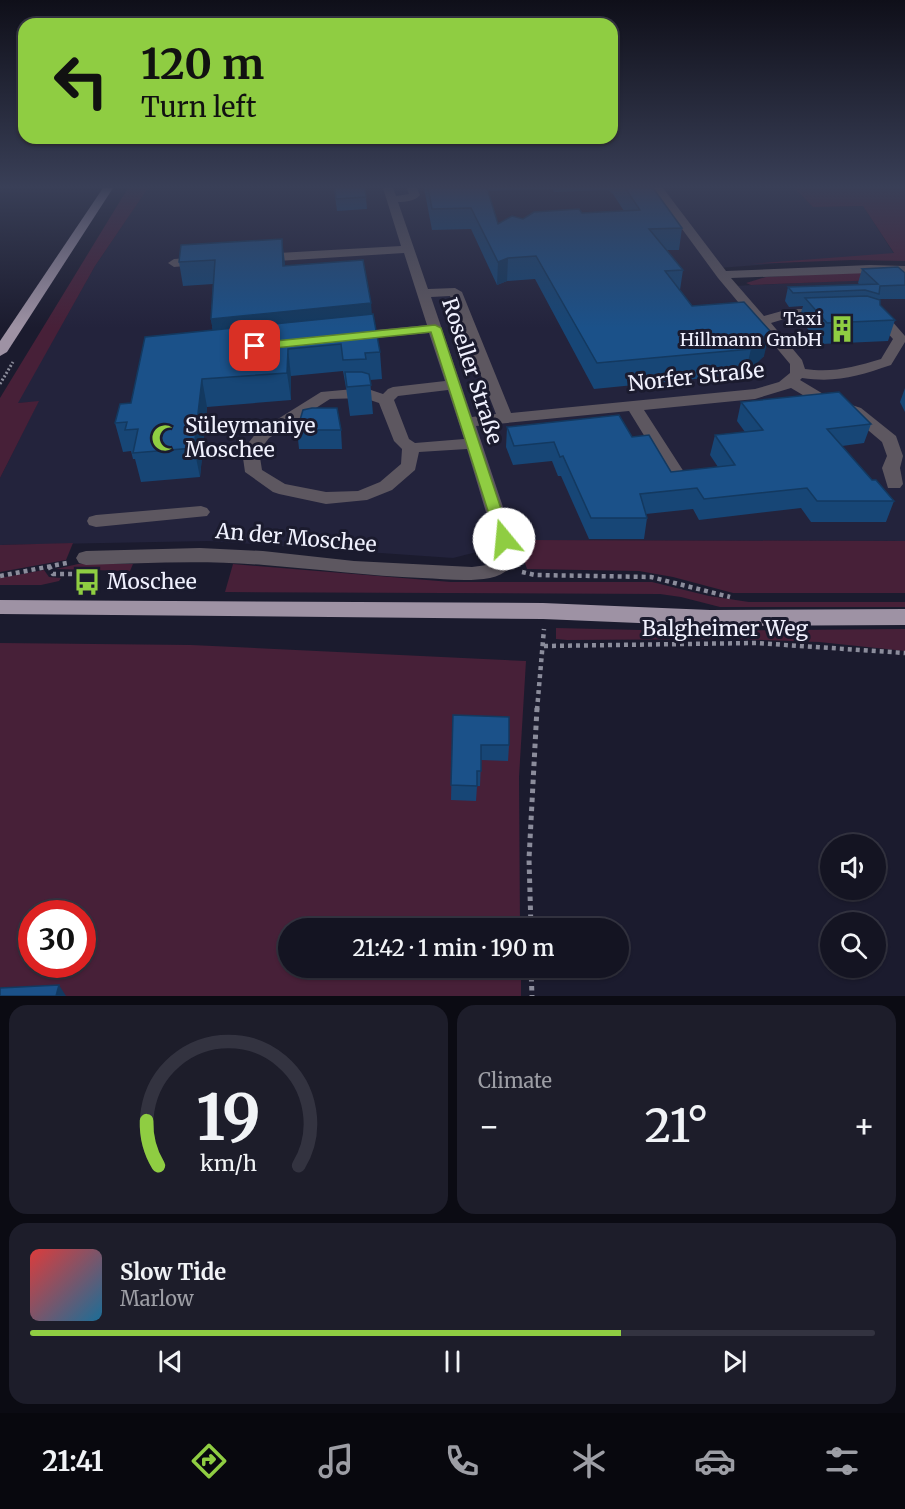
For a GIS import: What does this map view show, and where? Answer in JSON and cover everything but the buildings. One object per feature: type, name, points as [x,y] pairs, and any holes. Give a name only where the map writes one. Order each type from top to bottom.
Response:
[{"type":"main road","points":[[0,352],[77,234]]},
{"type":"main road","points":[[0,607],[543,611],[710,618],[905,617]]},
{"type":"street","name":"Roseller Straße","points":[[404,234],[508,552],[507,560],[501,566]]},
{"type":"street","name":"Norfer Straße","points":[[467,422],[755,394],[780,389],[795,378],[797,363],[722,275],[692,234]]},
{"type":"street","points":[[244,259],[409,249]]},
{"type":"street","points":[[174,263],[221,260]]},
{"type":"street","points":[[722,275],[870,269],[905,270]]},
{"type":"street","points":[[423,293],[455,292],[504,418]]},
{"type":"street","points":[[795,378],[826,377],[855,372],[886,362],[900,339],[879,315],[861,310]]},
{"type":"street","points":[[760,320],[775,319],[789,314],[841,311]]},
{"type":"street","points":[[337,338],[435,328]]},
{"type":"street","points":[[795,378],[824,401],[855,411],[890,440],[895,456],[891,468],[894,484]]},
{"type":"street","points":[[386,400],[393,392],[454,386]]},
{"type":"street","points":[[386,400],[365,393],[326,395],[263,435],[250,451],[254,472],[279,488],[326,498],[360,496],[386,486],[409,466],[411,448]]},
{"type":"street","points":[[386,400],[402,441],[411,448],[473,443]]},
{"type":"street","points":[[634,406],[675,472]]},
{"type":"street","points":[[96,521],[201,512]]},
{"type":"street","name":"An der Moschee","points":[[86,558],[200,555],[263,558],[354,568],[472,574],[492,571],[501,566]]},
{"type":"path","points":[[0,576],[86,558]]},
{"type":"path","points":[[501,566],[535,575],[611,574],[651,577],[740,597]]},
{"type":"path","points":[[531,918],[529,859],[538,691],[544,646],[543,611]]},
{"type":"path","name":"Balgheimer Weg","points":[[544,646],[756,643],[905,653]]},
{"type":"path","points":[[531,978],[532,996]]},
{"type":"shaded area","points":[[100,234],[116,234],[95,266],[18,403],[39,401],[0,478],[0,398]]},
{"type":"shaded area","points":[[116,234],[881,234],[894,254],[719,268],[733,286],[905,278],[905,541],[524,540],[453,558],[209,541],[0,545],[0,478],[38,402],[17,403],[95,266]]},
{"type":"shaded area","points":[[882,234],[905,234],[905,261],[852,260],[750,264],[894,253]]},
{"type":"shaded area","points":[[881,273],[905,279],[751,285],[746,283],[766,277]]},
{"type":"shaded area","points":[[524,540],[905,541],[905,593],[733,593],[673,577],[639,571],[527,569],[518,542]]},
{"type":"shaded area","points":[[73,543],[66,560],[0,572],[0,545]]},
{"type":"shaded area","points":[[78,564],[133,564],[130,571],[56,569]]},
{"type":"shaded area","points":[[233,564],[451,582],[652,582],[709,596],[749,602],[905,602],[905,607],[720,607],[660,594],[225,592]]},
{"type":"shaded area","points":[[44,570],[49,577],[61,578],[59,581],[41,585],[0,585],[0,578]]},
{"type":"shaded area","points":[[556,628],[682,631],[905,629],[905,651],[819,642],[736,639],[567,640],[556,639]]},
{"type":"shaded area","points":[[0,643],[191,645],[526,661],[519,777],[520,918],[278,918],[278,978],[521,978],[521,996],[0,996]]},
{"type":"place","name":"Taxi Hillmann GmbH","points":[[842,329]]},
{"type":"place","name":"Süleymaniye Moschee","points":[[165,438]]},
{"type":"place","name":"Moschee","points":[[87,582]]},
{"type":"route","points":[[255,346],[435,328],[504,539]]}]
